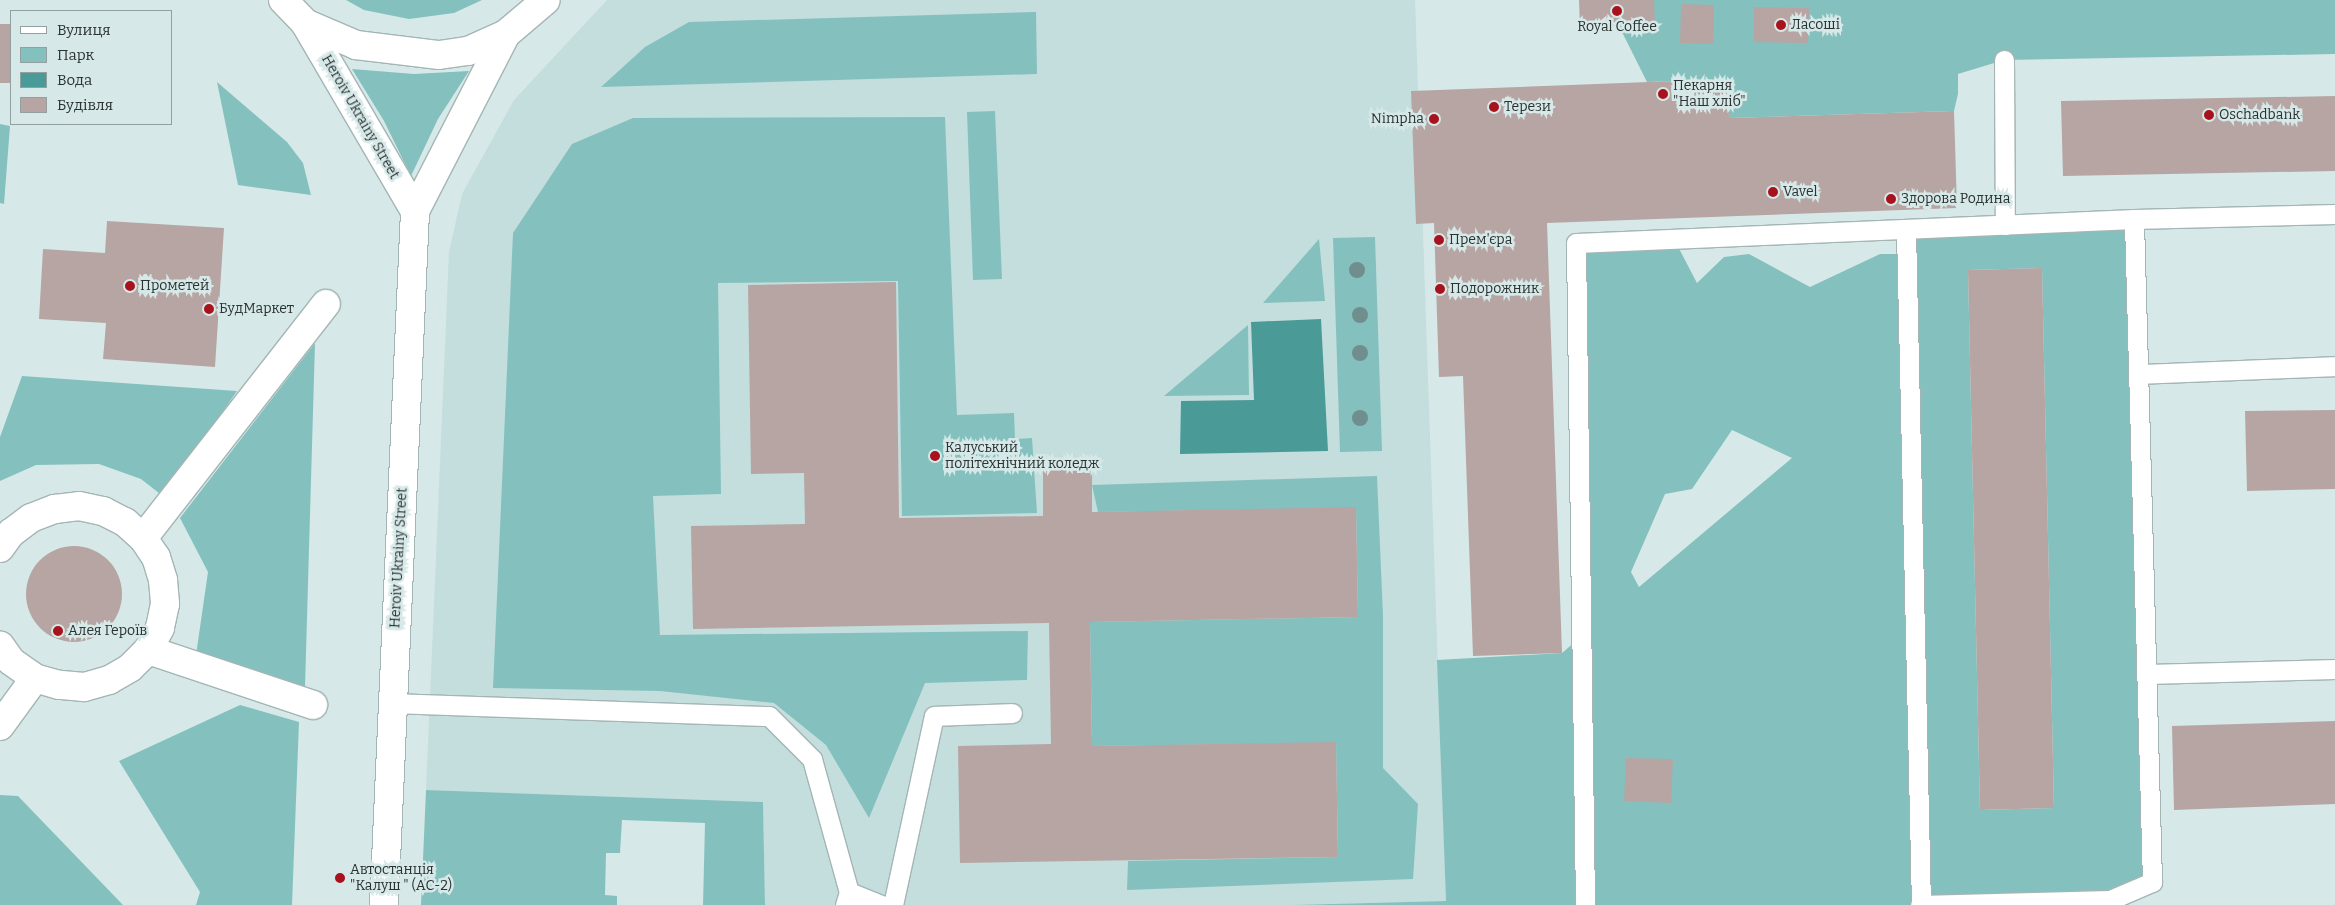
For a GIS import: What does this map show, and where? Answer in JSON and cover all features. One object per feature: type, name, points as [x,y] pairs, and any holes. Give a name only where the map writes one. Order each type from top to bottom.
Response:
[{"type":"main road","points":[[288,8],[356,45],[439,55],[468,51],[506,34],[546,0]]},
{"type":"main road","name":"Heroiv Ukrainy Street","points":[[288,8],[415,212]]},
{"type":"main road","name":"Heroiv Ukrainy Street","points":[[384,905],[415,212],[506,34]]},
{"type":"main road","points":[[143,538],[326,304]]},
{"type":"main road","points":[[0,548],[11,533],[31,518],[55,509],[80,506],[103,511],[125,522],[143,538],[156,557],[163,580],[165,604],[160,628],[148,650],[130,668],[101,682],[84,686],[59,685],[35,678],[11,660],[0,645]]},
{"type":"main road","points":[[148,650],[313,705]]},
{"type":"main road","points":[[0,726],[35,678]]},
{"type":"lane","points":[[2004,60],[2005,225]]},
{"type":"lane","points":[[1585,905],[1576,243],[1906,230],[2134,218],[2335,214]]},
{"type":"lane","points":[[1906,230],[1920,905],[2110,900],[2152,882],[2148,674],[2134,218]]},
{"type":"lane","points":[[2139,374],[2335,366]]},
{"type":"lane","points":[[2148,674],[2335,669]]},
{"type":"lane","points":[[393,703],[769,716],[812,759],[847,898],[882,905]]},
{"type":"lane","points":[[893,905],[934,716],[1012,713]]},
{"type":"shaded area","name":"Калуський політехнічний коледж","points":[[607,0],[1415,0],[1446,901],[1293,905],[765,905],[763,802],[426,790],[449,252],[462,194],[514,100]]},
{"type":"green space","points":[[346,0],[482,0],[454,13],[409,19],[364,10]]},
{"type":"green space","points":[[1654,0],[2335,0],[2335,54],[2004,60],[1958,74],[1958,94],[1954,111],[1729,118],[1728,79],[1647,82],[1619,26],[1654,25]]},
{"type":"green space","points":[[1036,12],[1037,74],[601,87],[645,47],[689,22]]},
{"type":"green space","points":[[352,69],[414,74],[469,71],[438,119],[411,176],[384,121]]},
{"type":"green space","points":[[217,82],[287,142],[303,163],[311,195],[238,185]]},
{"type":"green space","points":[[995,111],[1002,279],[973,280],[967,112]]},
{"type":"green space","points":[[945,117],[957,415],[1014,413],[1015,439],[1032,438],[1037,513],[902,516],[898,281],[718,283],[721,494],[653,496],[660,635],[1028,631],[1027,680],[925,683],[869,818],[826,745],[774,703],[660,691],[493,688],[513,233],[572,144],[633,118]]},
{"type":"green space","points":[[0,124],[10,126],[4,204],[0,203]]},
{"type":"green space","points":[[2134,219],[2152,882],[2110,900],[1920,905],[1293,905],[1446,901],[1437,660],[1562,653],[1582,636],[1576,243],[1674,239],[1697,283],[1724,257],[1749,254],[1810,287],[1880,254],[1907,254],[1906,230]],"holes":[[[2042,268],[2054,808],[1980,810],[1968,270]],[[1732,430],[1792,458],[1639,587],[1631,572],[1665,494],[1692,489]]]},
{"type":"green space","points":[[1375,237],[1382,451],[1340,452],[1333,238]]},
{"type":"green space","points":[[1319,239],[1325,301],[1263,303]]},
{"type":"green space","points":[[1248,325],[1249,395],[1164,396]]},
{"type":"green space","points":[[315,343],[305,687],[196,655],[208,572],[180,518]]},
{"type":"green space","points":[[22,376],[237,391],[164,497],[141,479],[99,464],[36,465],[0,481],[0,437]]},
{"type":"green space","points":[[1377,476],[1383,616],[1383,768],[1418,804],[1413,879],[1127,890],[1128,861],[1338,857],[1336,743],[1092,746],[1090,622],[1358,617],[1356,508],[1098,512],[1092,485]]},
{"type":"green space","points":[[240,705],[299,722],[292,905],[196,905],[200,892],[119,761]]},
{"type":"green space","points":[[426,790],[763,802],[765,905],[703,905],[705,823],[622,820],[620,853],[606,853],[605,895],[617,896],[617,905],[421,905]]},
{"type":"green space","points":[[0,795],[18,796],[123,905],[0,905]]},
{"type":"water","points":[[1321,319],[1328,451],[1180,454],[1181,401],[1254,400],[1251,322]]},
{"type":"building","points":[[1579,0],[1654,0],[1655,25],[1580,27]]},
{"type":"building","points":[[1681,4],[1714,5],[1713,44],[1680,43]]},
{"type":"building","name":"Ласоші","points":[[1754,7],[1809,8],[1808,43],[1754,42]]},
{"type":"building","points":[[0,24],[10,24],[10,83],[0,83]]},
{"type":"building","points":[[1728,79],[1729,118],[1954,111],[1957,208],[1547,223],[1562,653],[1473,656],[1463,376],[1439,377],[1434,223],[1416,224],[1411,91]]},
{"type":"building","points":[[2335,96],[2335,171],[2063,176],[2061,101]]},
{"type":"building","name":"Прометей","points":[[107,221],[224,228],[215,367],[103,359],[106,323],[39,319],[43,249],[105,253]]},
{"type":"building","points":[[2042,268],[2054,808],[1980,810],[1968,270]]},
{"type":"building","points":[[896,282],[899,518],[1043,516],[1043,468],[1092,467],[1092,512],[1356,507],[1358,617],[1090,622],[1092,746],[1336,742],[1338,857],[960,863],[958,746],[1051,744],[1049,623],[693,629],[691,526],[805,524],[804,473],[751,474],[748,285]]},
{"type":"building","points":[[2335,410],[2335,489],[2247,491],[2245,411]]},
{"type":"building","points":[[74,546],[92,550],[108,560],[118,576],[122,594],[118,612],[108,628],[92,638],[74,642],[56,638],[40,628],[30,612],[26,594],[30,576],[40,560],[56,550]]},
{"type":"building","points":[[2335,721],[2335,804],[2174,810],[2172,726]]},
{"type":"building","points":[[1626,758],[1673,759],[1671,803],[1624,801]]},
{"type":"place","name":"Royal Coffee","points":[[1617,11]]},
{"type":"place","name":"Ласоші","points":[[1781,25]]},
{"type":"place","name":"Пекарня \"Наш хліб\"","points":[[1663,94]]},
{"type":"place","name":"Терези","points":[[1494,107]]},
{"type":"place","name":"Oschadbank","points":[[2209,115]]},
{"type":"place","name":"Nimpha","points":[[1434,119]]},
{"type":"place","name":"Vavel","points":[[1773,192]]},
{"type":"place","name":"Здорова Родина","points":[[1891,199]]},
{"type":"place","name":"Прем'єра","points":[[1439,240]]},
{"type":"place","name":"Прометей","points":[[130,286]]},
{"type":"place","name":"Подорожник","points":[[1440,289]]},
{"type":"place","name":"БудМаркет","points":[[209,309]]},
{"type":"place","name":"Калуський політехнічний коледж","points":[[935,456]]},
{"type":"place","name":"Алея Героїв","points":[[58,631]]},
{"type":"place","name":"Автостанція \"Калуш \" (АС-2)","points":[[340,878]]}]
